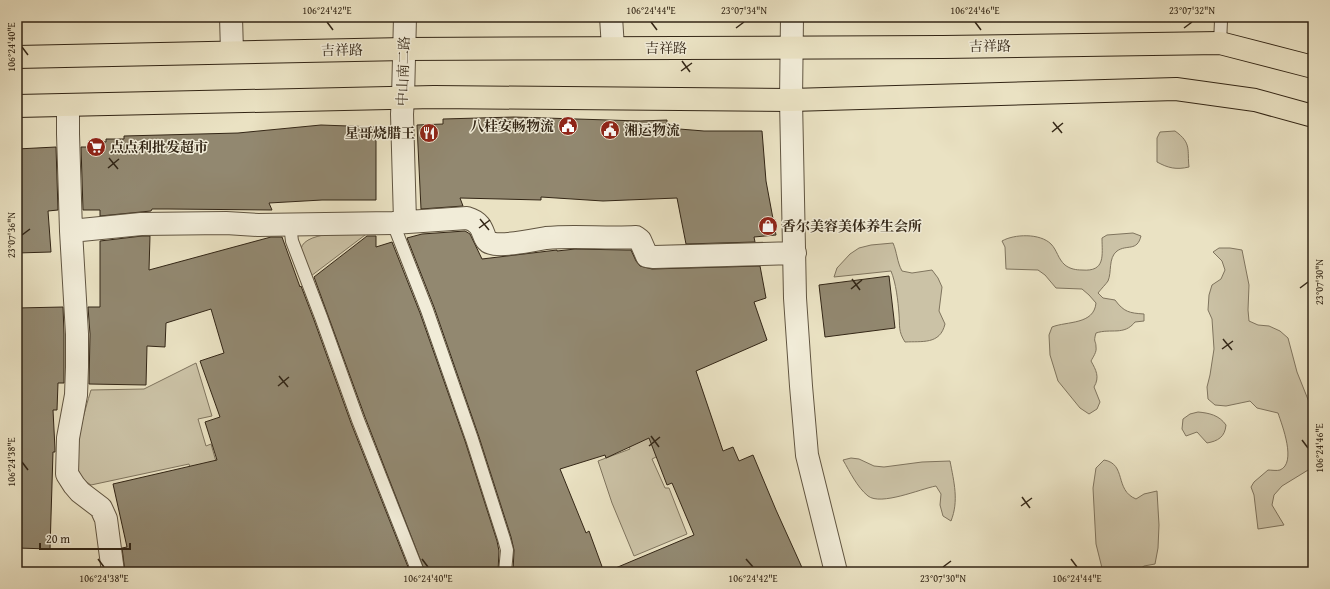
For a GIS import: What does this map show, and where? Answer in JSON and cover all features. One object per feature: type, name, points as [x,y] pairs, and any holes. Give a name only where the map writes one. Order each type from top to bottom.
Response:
[{"type":"main road","name":"吉祥路","points":[[17,57],[405,49],[791,48],[1220,43],[1313,67]]},
{"type":"main road","points":[[17,106],[403,98],[791,100],[1176,90],[1255,100],[1313,116]]},
{"type":"street","points":[[232,17],[232,52]]},
{"type":"street","name":"中山南二路","points":[[399,222],[405,17]]},
{"type":"street","points":[[611,17],[613,48]]},
{"type":"street","points":[[792,17],[791,100],[795,298],[807,455],[836,572]]},
{"type":"street","points":[[68,105],[71,231],[77,334],[76,395],[68,438],[68,474],[80,492],[101,508],[106,519],[112,572]]},
{"type":"street","points":[[71,231],[141,224],[292,224],[399,222],[468,218],[475,220],[481,226],[486,240],[491,243],[502,244],[547,238],[636,237],[640,240],[647,256],[654,257],[795,253]]},
{"type":"lane","points":[[1220,17],[1220,43]]},
{"type":"lane","points":[[399,222],[504,539],[507,550],[505,572]]},
{"type":"lane","points":[[292,224],[292,241],[372,455],[418,572]]},
{"type":"shaded area","points":[[1175,131],[1184,139],[1188,147],[1189,167],[1172,168],[1157,162],[1157,138],[1160,132]]},
{"type":"shaded area","points":[[369,232],[311,276],[301,253],[302,246],[308,240],[328,234]]},
{"type":"shaded area","points":[[1133,233],[1141,236],[1139,241],[1134,246],[1121,249],[1114,254],[1111,261],[1108,281],[1098,293],[1103,298],[1115,300],[1127,311],[1144,314],[1144,321],[1135,322],[1131,326],[1122,330],[1096,333],[1096,351],[1091,361],[1097,374],[1097,380],[1094,387],[1100,402],[1097,409],[1089,414],[1080,408],[1058,381],[1050,355],[1049,335],[1052,327],[1085,319],[1094,310],[1096,303],[1082,289],[1056,288],[1045,275],[1038,270],[1006,269],[1005,247],[1002,241],[1013,237],[1034,236],[1046,240],[1051,244],[1063,263],[1067,266],[1080,270],[1090,270],[1099,265],[1101,261],[1102,238],[1107,235]]},
{"type":"shaded area","points":[[893,243],[902,271],[912,273],[932,270],[942,287],[939,311],[945,324],[943,331],[935,339],[905,342],[900,331],[899,309],[891,271],[834,277],[837,268],[850,254],[859,248],[871,245]]},
{"type":"shaded area","points":[[1219,248],[1242,250],[1249,285],[1249,321],[1258,325],[1269,326],[1280,331],[1288,338],[1297,372],[1313,412],[1313,467],[1282,486],[1274,495],[1272,505],[1284,525],[1258,529],[1254,495],[1251,487],[1254,482],[1268,470],[1280,470],[1285,466],[1288,452],[1287,443],[1278,413],[1257,408],[1250,401],[1226,406],[1215,405],[1208,399],[1207,387],[1214,349],[1212,319],[1208,310],[1209,295],[1212,285],[1221,279],[1225,270],[1222,261],[1213,252]]},
{"type":"shaded area","points":[[196,363],[212,416],[198,419],[206,446],[211,444],[217,465],[191,471],[189,464],[91,485],[83,480],[80,475],[77,456],[80,432],[91,390],[144,389]]},
{"type":"shaded area","points":[[1198,412],[1214,415],[1226,425],[1224,433],[1220,438],[1207,443],[1197,432],[1186,436],[1182,429],[1183,419],[1190,414]]},
{"type":"shaded area","points":[[653,417],[664,453],[652,459],[665,488],[669,488],[687,534],[634,556],[612,503],[598,461],[630,449],[622,429]]},
{"type":"shaded area","points":[[851,458],[859,459],[874,466],[884,467],[922,462],[950,461],[955,499],[955,506],[951,521],[943,516],[940,505],[941,494],[936,486],[891,498],[874,499],[868,496],[857,484],[843,460]]},
{"type":"shaded area","points":[[1104,460],[1111,462],[1116,467],[1122,484],[1129,495],[1136,499],[1144,494],[1157,491],[1159,525],[1158,548],[1155,564],[1144,566],[1136,572],[1103,572],[1096,544],[1093,488],[1096,468]]},
{"type":"building","points":[[514,117],[640,121],[667,120],[667,128],[704,131],[762,131],[766,181],[776,235],[754,237],[755,242],[686,244],[677,198],[603,201],[541,197],[541,200],[460,198],[463,206],[421,209],[417,125],[443,124],[443,119]]},
{"type":"building","points":[[321,125],[376,127],[376,200],[322,200],[269,203],[272,210],[152,209],[151,211],[100,216],[100,210],[83,210],[81,147],[89,147],[89,141],[106,142],[106,139],[124,139],[124,136],[238,133]]},
{"type":"building","points":[[56,147],[58,210],[48,211],[51,252],[17,253],[17,149]]},
{"type":"building","points":[[465,231],[470,234],[482,259],[557,250],[631,250],[640,266],[652,269],[760,266],[766,298],[754,302],[767,340],[696,371],[723,451],[733,447],[739,461],[753,455],[804,572],[606,572],[694,535],[672,483],[667,485],[649,438],[606,458],[605,455],[560,469],[586,533],[589,531],[604,572],[513,572],[514,550],[511,537],[479,437],[434,307],[407,238],[422,234]]},
{"type":"building","points":[[150,236],[149,270],[271,237],[282,237],[351,423],[410,572],[125,572],[122,548],[127,547],[113,484],[217,460],[205,422],[220,417],[200,361],[224,353],[211,309],[166,323],[165,347],[147,346],[146,385],[89,384],[90,334],[88,307],[100,307],[100,241]]},
{"type":"building","points":[[367,236],[376,236],[376,247],[392,242],[420,313],[465,441],[497,541],[499,551],[498,572],[425,572],[365,417],[314,277]]},
{"type":"building","points":[[889,276],[895,328],[825,337],[819,285]]},
{"type":"building","points":[[63,307],[64,383],[58,383],[57,410],[53,410],[55,452],[53,452],[50,549],[17,548],[17,308]]},
{"type":"place","name":"八桂安畅物流","points":[[568,126]]},
{"type":"place","name":"湘运物流","points":[[610,130]]},
{"type":"place","name":"星哥烧腊王","points":[[429,133]]},
{"type":"place","name":"点点利批发超市","points":[[96,147]]},
{"type":"place","name":"香尔美容美体养生会所","points":[[768,226]]}]
